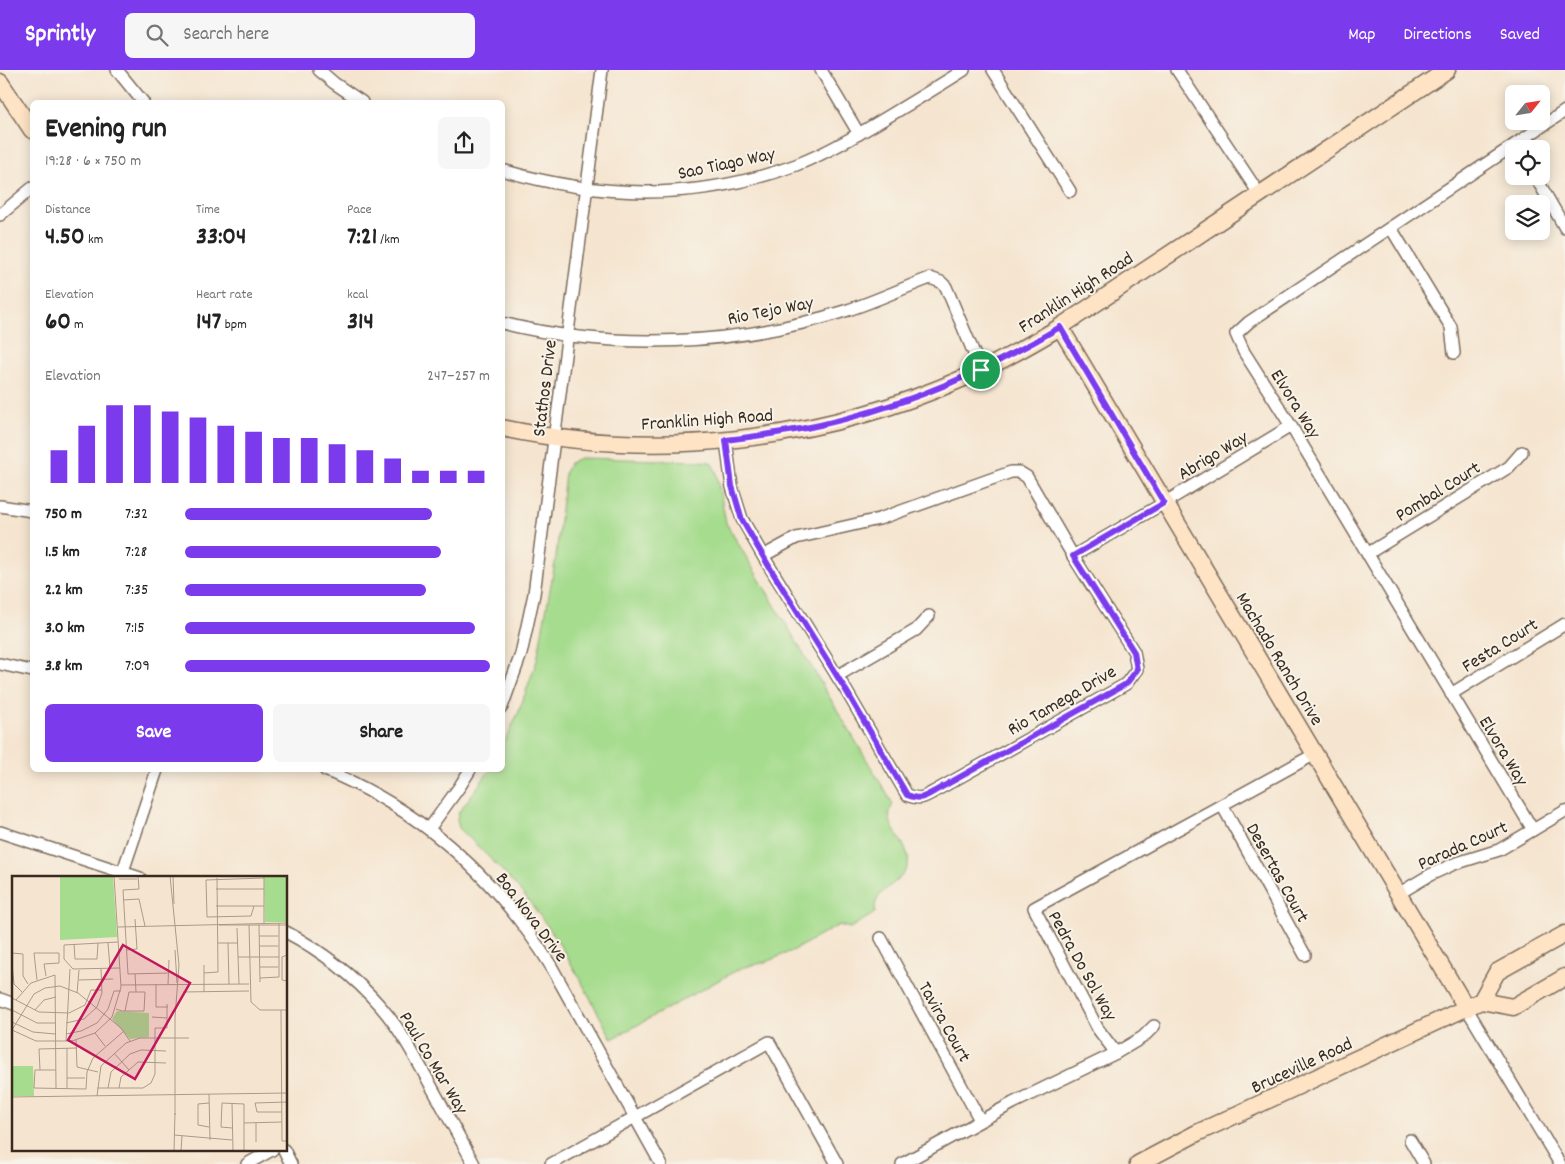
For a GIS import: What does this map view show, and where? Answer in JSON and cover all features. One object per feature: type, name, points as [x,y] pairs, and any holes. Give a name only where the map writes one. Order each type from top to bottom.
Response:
[{"type":"street","points":[[117,70],[140,100]]},
{"type":"street","points":[[319,70],[359,100]]},
{"type":"street","name":"Stathos Drive","points":[[505,693],[508,679],[522,654],[531,610],[602,70]]},
{"type":"street","points":[[821,70],[859,134]]},
{"type":"street","name":"Sao Tiago Way","points":[[505,171],[541,180],[621,192],[662,192],[704,188],[744,181],[797,164],[823,153],[859,134],[964,70]]},
{"type":"street","points":[[993,70],[1070,191]]},
{"type":"street","name":"Franklin High Road","points":[[505,429],[592,441],[665,444],[726,440],[782,433],[856,416],[911,399],[981,370],[1029,346],[1060,327],[1447,70]]},
{"type":"street","points":[[1178,71],[1260,195]]},
{"type":"street","points":[[0,82],[30,127]]},
{"type":"street","name":"Elvora Way","points":[[1525,140],[1565,111]]},
{"type":"street","name":"Elvora Way","points":[[1505,154],[1249,322],[1236,334],[1244,352],[1291,426],[1532,830]]},
{"type":"street","points":[[1539,185],[1565,228]]},
{"type":"street","points":[[0,215],[30,190]]},
{"type":"street","points":[[1391,228],[1451,327],[1454,353]]},
{"type":"street","name":"Rio Tejo Way","points":[[505,324],[567,335],[603,339],[710,338],[745,334],[848,310],[930,278],[941,282],[946,287],[981,370]]},
{"type":"street","name":"Machado Ranch Drive","points":[[1060,327],[1398,894],[1474,1005]]},
{"type":"street","name":"Abrigo Way","points":[[1073,556],[1291,426]]},
{"type":"street","name":"Rio Tamega Drive","points":[[726,440],[732,486],[742,520],[763,556],[837,676],[907,795],[923,798],[1126,684],[1137,670],[1134,652],[1073,556],[1027,477],[1019,472],[1011,472],[879,519],[796,538],[763,556]]},
{"type":"street","name":"Pombal Court","points":[[1367,554],[1509,467],[1522,452]]},
{"type":"street","points":[[0,506],[30,511]]},
{"type":"street","points":[[837,676],[916,630],[929,616]]},
{"type":"street","name":"Festa Court","points":[[1451,694],[1565,624]]},
{"type":"street","points":[[0,664],[30,672]]},
{"type":"street","name":"Pedra Do Sol Way","points":[[1116,1053],[1098,1029],[1034,908],[1315,754]]},
{"type":"street","points":[[0,832],[122,875],[156,772]]},
{"type":"street","name":"Boa Nova Drive","points":[[330,772],[346,778],[382,798],[429,829],[462,856],[492,886],[536,942],[551,966],[661,1164]]},
{"type":"street","points":[[429,829],[469,772]]},
{"type":"street","name":"Desertas Court","points":[[1222,805],[1305,955]]},
{"type":"street","name":"Parada Court","points":[[1398,894],[1430,875],[1454,864],[1499,850],[1565,811]]},
{"type":"street","name":"Paul Co Mar Way","points":[[288,933],[308,943],[328,957],[356,980],[381,1007],[409,1046],[474,1164]]},
{"type":"street","points":[[1474,1005],[1497,972],[1565,934]]},
{"type":"street","name":"Tavira Court","points":[[881,938],[980,1120]]},
{"type":"street","points":[[1474,1005],[1513,1007],[1565,977]]},
{"type":"street","points":[[1474,1005],[1560,1164]]},
{"type":"street","name":"Bruceville Road","points":[[1138,1164],[1197,1134],[1474,1005]]},
{"type":"street","points":[[902,1164],[980,1120],[1116,1053],[1143,1037],[1154,1026]]},
{"type":"street","points":[[551,1164],[770,1042],[837,1164]]},
{"type":"street","points":[[1410,1140],[1424,1164]]},
{"type":"street","points":[[247,1164],[268,1152]]},
{"type":"street","points":[[285,1152],[292,1164]]},
{"type":"green space","points":[[580,458],[711,462],[716,471],[726,523],[893,804],[890,820],[908,856],[906,870],[903,875],[879,896],[875,913],[850,928],[839,925],[794,950],[766,962],[741,968],[612,1039],[576,972],[546,924],[527,898],[508,877],[459,828],[457,819],[459,812],[489,772],[505,772],[505,741],[519,711],[537,660],[556,557],[565,472],[570,463]]},
{"type":"route","points":[[1060,327],[1164,503],[1073,556],[1134,652],[1137,670],[1126,684],[923,798],[916,798],[907,795],[847,692],[742,520],[732,486],[726,440],[782,433],[856,416],[911,399],[981,370],[1029,346],[1060,327]]}]
